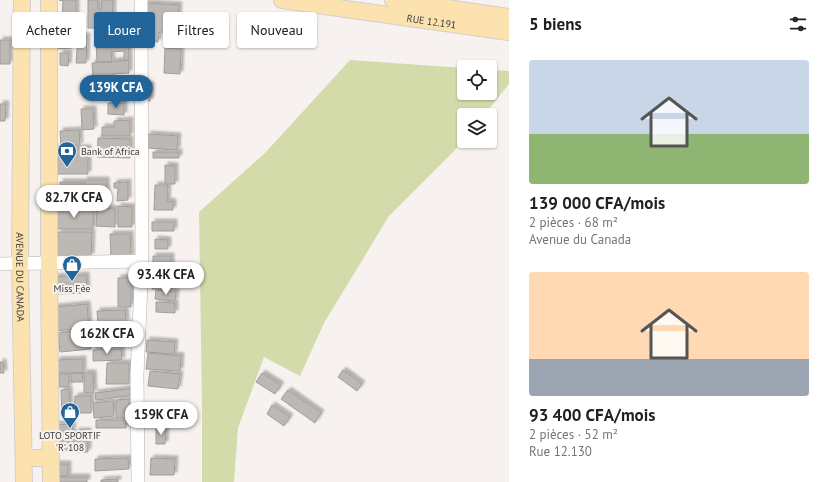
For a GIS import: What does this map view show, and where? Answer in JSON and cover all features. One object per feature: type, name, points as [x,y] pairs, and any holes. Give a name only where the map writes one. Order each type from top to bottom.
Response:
[{"type":"main road","name":"AVENUE DU CANADA","points":[[22,0],[20,263],[24,482]]},
{"type":"main road","points":[[49,0],[51,482]]},
{"type":"main road","name":"RUE 12.191","points":[[282,0],[509,32]]},
{"type":"main road","name":"RUE 12.191","points":[[394,0],[509,17]]},
{"type":"main road","points":[[24,458],[51,458]]},
{"type":"street","points":[[138,482],[137,375],[142,261],[141,0]]},
{"type":"street","points":[[0,264],[142,261]]},
{"type":"green space","points":[[350,60],[457,68],[457,100],[496,100],[490,108],[457,108],[457,147],[389,216],[324,323],[300,376],[264,357],[238,428],[234,482],[202,482],[199,212],[265,153]]},
{"type":"green space","points":[[497,70],[509,71],[509,84],[497,99]]},
{"type":"building","points":[[59,0],[76,0],[76,12],[62,12],[63,1]]},
{"type":"building","points":[[88,0],[98,0],[98,9],[101,9],[102,0],[113,0],[113,12],[94,12],[94,28],[88,28]]},
{"type":"building","points":[[145,3],[179,5],[178,12],[163,12],[163,32],[159,32],[158,42],[155,42],[155,12],[145,12]]},
{"type":"building","points":[[87,36],[86,63],[76,63],[77,48],[86,48]]},
{"type":"building","points":[[0,40],[10,40],[10,64],[0,64]]},
{"type":"building","points":[[96,48],[128,48],[129,60],[124,61],[124,51],[111,52],[112,62],[97,62]]},
{"type":"building","points":[[165,48],[181,49],[180,74],[164,73]]},
{"type":"building","points":[[60,53],[69,53],[68,66],[60,65]]},
{"type":"building","points":[[129,60],[129,73],[113,74],[113,77],[93,78],[92,63]]},
{"type":"building","points":[[95,85],[119,85],[119,99],[95,99]]},
{"type":"building","points":[[146,85],[151,85],[150,101],[145,101]]},
{"type":"building","points":[[108,103],[124,103],[124,115],[108,114]]},
{"type":"building","points":[[0,104],[6,104],[5,121],[0,121]]},
{"type":"building","points":[[81,109],[93,109],[94,129],[82,130]]},
{"type":"building","points":[[130,120],[130,136],[102,136],[102,127],[114,127],[114,121]]},
{"type":"building","points":[[79,130],[80,145],[61,146],[60,131]]},
{"type":"building","points":[[148,134],[178,136],[177,150],[147,148]]},
{"type":"building","points":[[98,138],[130,139],[130,158],[97,157]]},
{"type":"building","points":[[55,148],[88,148],[88,174],[56,174]]},
{"type":"building","points":[[153,152],[179,152],[179,158],[153,158]]},
{"type":"building","points":[[165,165],[175,166],[175,184],[165,184]]},
{"type":"building","points":[[84,180],[106,180],[107,200],[95,200],[95,195],[84,195]]},
{"type":"building","points":[[60,182],[82,182],[82,195],[60,195]]},
{"type":"building","points":[[128,182],[128,200],[117,201],[118,188],[114,188],[114,183]]},
{"type":"building","points":[[155,185],[168,185],[167,201],[173,202],[173,210],[154,210]]},
{"type":"building","points":[[60,197],[79,197],[79,206],[60,206]]},
{"type":"building","points":[[81,197],[87,197],[87,206],[81,206]]},
{"type":"building","points":[[118,206],[132,207],[132,227],[118,227]]},
{"type":"building","points":[[55,208],[94,209],[93,229],[55,229]]},
{"type":"building","points":[[97,208],[115,209],[115,227],[96,226]]},
{"type":"building","points":[[152,222],[174,222],[174,231],[152,231]]},
{"type":"building","points":[[58,232],[92,232],[91,256],[57,257]]},
{"type":"building","points":[[110,234],[130,234],[131,257],[111,258]]},
{"type":"building","points":[[155,239],[168,240],[168,249],[155,249]]},
{"type":"building","points":[[153,256],[171,256],[171,267],[153,267]]},
{"type":"building","points":[[86,275],[87,293],[55,294],[55,277]]},
{"type":"building","points":[[118,278],[131,278],[131,307],[118,307]]},
{"type":"building","points":[[153,278],[172,279],[171,290],[152,289]]},
{"type":"building","points":[[156,290],[176,292],[175,301],[155,299]]},
{"type":"building","points":[[156,302],[175,303],[175,313],[156,312]]},
{"type":"building","points":[[87,304],[89,327],[57,331],[55,307]]},
{"type":"building","points":[[125,310],[126,322],[98,324],[97,311]]},
{"type":"building","points":[[129,324],[129,336],[96,338],[95,327]]},
{"type":"building","points":[[89,329],[91,349],[60,352],[58,333]]},
{"type":"building","points":[[147,340],[175,342],[174,354],[146,352]]},
{"type":"building","points":[[121,349],[122,360],[93,361],[93,350]]},
{"type":"building","points":[[148,353],[181,356],[180,371],[146,369]]},
{"type":"building","points":[[83,359],[83,373],[57,373],[57,360]]},
{"type":"building","points":[[0,362],[3,362],[4,373],[0,373]]},
{"type":"building","points":[[107,363],[129,363],[129,384],[106,384]]},
{"type":"building","points":[[343,370],[362,384],[357,391],[338,377]]},
{"type":"building","points":[[150,371],[180,374],[178,389],[148,386]]},
{"type":"building","points":[[71,373],[82,373],[83,382],[71,382]]},
{"type":"building","points":[[84,373],[93,373],[94,393],[84,393]]},
{"type":"building","points":[[262,373],[281,385],[275,394],[256,382]]},
{"type":"building","points":[[59,374],[69,374],[69,387],[59,387]]},
{"type":"building","points":[[134,388],[135,395],[96,400],[95,393]]},
{"type":"building","points":[[69,389],[70,414],[62,415],[61,390]]},
{"type":"building","points":[[288,390],[321,413],[315,423],[281,399]]},
{"type":"building","points":[[75,396],[91,396],[91,413],[74,413]]},
{"type":"building","points":[[129,399],[129,410],[124,410],[125,418],[116,418],[116,400]]},
{"type":"building","points":[[113,401],[114,416],[94,418],[93,403]]},
{"type":"building","points":[[272,405],[290,417],[284,426],[267,414]]},
{"type":"building","points":[[149,410],[178,413],[177,422],[149,420]]},
{"type":"building","points":[[96,420],[126,420],[126,428],[96,428]]},
{"type":"building","points":[[56,424],[73,425],[72,434],[55,432]]},
{"type":"building","points":[[156,429],[166,429],[165,444],[156,444]]},
{"type":"building","points":[[76,431],[88,431],[88,452],[52,450],[52,435],[76,434]]},
{"type":"building","points":[[128,458],[129,469],[95,471],[95,459]]},
{"type":"building","points":[[151,458],[175,459],[174,475],[150,475]]},
{"type":"building","points":[[54,464],[68,464],[68,476],[54,476]]},
{"type":"building","points":[[54,477],[87,477],[87,482],[54,482]]},
{"type":"building","points":[[118,479],[118,482],[101,482],[101,480]]},
{"type":"place","name":"Bank of Africa","points":[[67,168]]},
{"type":"place","name":"Miss Fée","points":[[72,282]]},
{"type":"place","name":"LOTO SPORTIF 'R' 108","points":[[70,429]]}]
